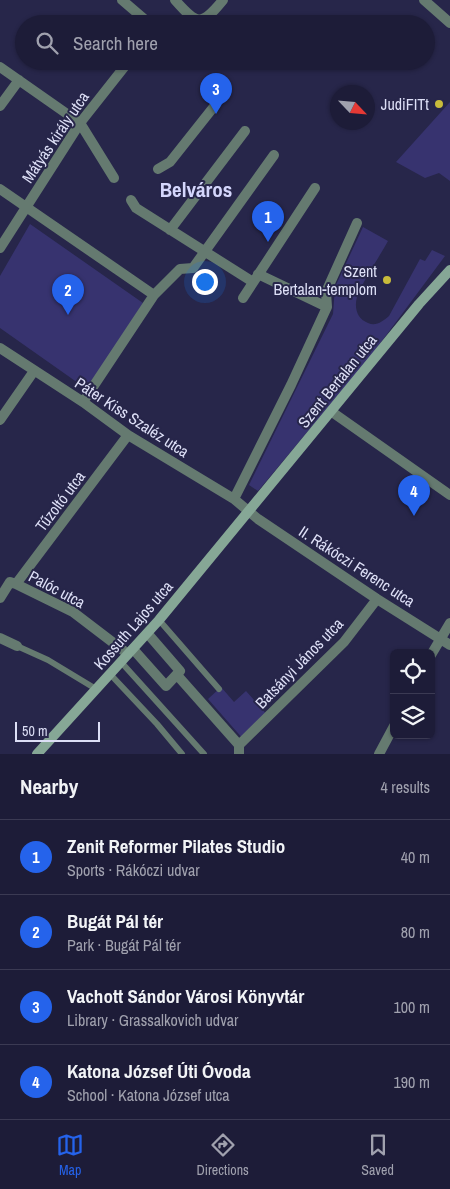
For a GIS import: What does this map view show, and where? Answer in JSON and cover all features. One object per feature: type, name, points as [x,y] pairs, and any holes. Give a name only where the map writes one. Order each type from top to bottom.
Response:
[{"type":"main road","name":"Szent Bertalan utca","points":[[248,512],[419,304],[450,270]]},
{"type":"main road","name":"Kossuth Lajos utca","points":[[37,754],[148,634],[248,512]]},
{"type":"street","points":[[122,0],[140,15]]},
{"type":"street","points":[[175,0],[188,15]]},
{"type":"street","points":[[211,15],[223,0]]},
{"type":"street","points":[[424,0],[450,23]]},
{"type":"street","points":[[0,67],[80,123],[114,178]]},
{"type":"street","name":"Mátyás király utca","points":[[0,248],[80,123],[122,70]]},
{"type":"street","points":[[0,106],[19,80]]},
{"type":"street","points":[[158,169],[170,162],[216,104]]},
{"type":"street","points":[[170,230],[245,131]]},
{"type":"street","points":[[82,402],[154,295],[180,268],[193,268],[274,155]]},
{"type":"street","points":[[243,298],[314,188]]},
{"type":"street","points":[[0,189],[154,295]]},
{"type":"street","points":[[131,200],[136,208],[205,253],[255,278],[327,307]]},
{"type":"street","name":"Szent Bertalan utca","points":[[234,499],[291,386],[327,307],[326,292],[357,223]]},
{"type":"street","name":"Páter Kiss Szaléz utca","points":[[0,348],[128,435],[234,499],[248,512]]},
{"type":"street","points":[[0,420],[34,371]]},
{"type":"street","points":[[332,412],[450,495]]},
{"type":"street","name":"Tűzoltó utca","points":[[16,584],[128,435]]},
{"type":"street","name":"II. Rákóczi Ferenc utca","points":[[248,512],[377,599],[450,645]]},
{"type":"street","name":"Palóc utca","points":[[0,598],[10,582],[16,584],[72,612],[131,652],[166,686],[177,675]]},
{"type":"street","name":"Batsányi János utca","points":[[239,750],[344,642],[377,599]]},
{"type":"street","points":[[434,649],[450,624]]},
{"type":"street","points":[[148,634],[180,671],[177,675],[239,750]]},
{"type":"street","points":[[0,638],[16,646]]},
{"type":"street","points":[[379,754],[390,733]]},
{"type":"lane","points":[[159,620],[219,689]]},
{"type":"lane","points":[[16,646],[48,660],[96,689]]},
{"type":"lane","points":[[121,662],[204,754]]},
{"type":"lane","points":[[110,674],[182,754]]},
{"type":"shaded area","points":[[450,102],[450,181],[439,173],[425,178],[396,162]]},
{"type":"shaded area","points":[[30,224],[143,303],[88,390],[0,328],[0,276]]},
{"type":"shaded area","points":[[363,227],[388,241],[357,297],[356,309],[359,316],[371,324],[379,323],[389,316],[420,259],[425,261],[432,250],[445,256],[373,353],[258,491],[249,485],[333,314],[335,287]]},
{"type":"shaded area","points":[[221,687],[234,702],[246,691],[268,716],[244,740],[208,699]]},
{"type":"place","name":"JudiFITt","points":[[439,104]]},
{"type":"place","name":"Vachott Sándor Városi Könyvtár","points":[[216,114]]},
{"type":"place","name":"Zenit Reformer Pilates Studio","points":[[268,242]]},
{"type":"place","name":"Szent Bertalan-templom","points":[[387,280]]},
{"type":"place","name":"Bugát Pál tér","points":[[68,315]]},
{"type":"place","name":"Katona József Úti Óvoda","points":[[414,516]]},
{"type":"district","name":"Belváros","points":[[196,190]]}]
